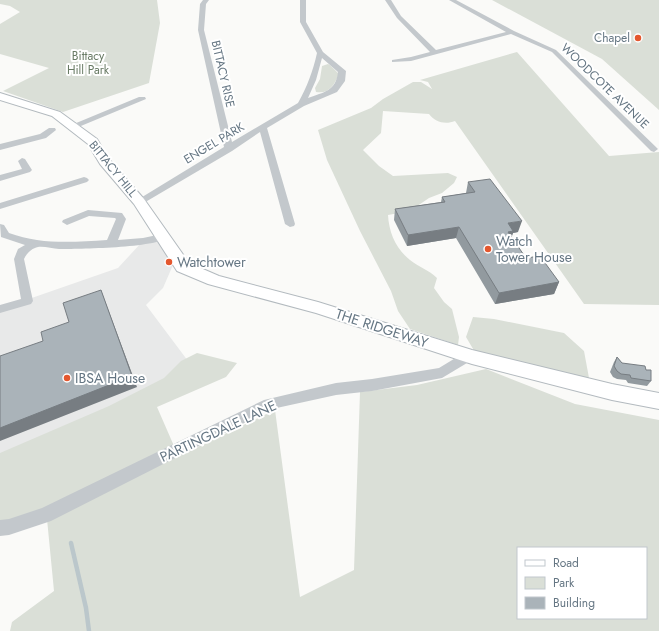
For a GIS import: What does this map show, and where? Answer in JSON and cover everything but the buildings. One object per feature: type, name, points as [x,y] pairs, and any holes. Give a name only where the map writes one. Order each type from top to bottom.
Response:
[{"type":"main road","name":"BITTACY HILL","points":[[0,96],[56,114],[73,126],[93,142],[104,161],[139,202]]},
{"type":"main road","name":"THE RIDGEWAY","points":[[139,202],[183,267],[214,280],[318,308],[468,356],[612,392],[659,401]]},
{"type":"street","name":"ENGEL PARK","points":[[139,202],[229,149],[301,104],[334,90],[341,81],[342,71],[320,53],[303,22],[303,0]]},
{"type":"street","points":[[388,0],[398,17],[434,52]]},
{"type":"street","name":"WOODCOTE AVENUE","points":[[452,0],[512,32],[554,51],[654,149]]},
{"type":"street","name":"BITTACY RISE","points":[[203,1],[201,30],[229,149]]},
{"type":"street","points":[[394,61],[412,59],[512,32]]},
{"type":"street","name":"ENGEL PARK","points":[[301,104],[310,88],[318,67],[320,53]]},
{"type":"street","points":[[73,126],[142,99]]},
{"type":"street","points":[[263,128],[290,224]]},
{"type":"street","points":[[0,147],[44,136],[52,130]]},
{"type":"street","points":[[0,178],[27,170],[22,161]]},
{"type":"street","points":[[0,206],[84,180]]},
{"type":"street","points":[[67,222],[88,213],[118,215],[121,218],[111,243]]},
{"type":"street","points":[[2,231],[35,244],[68,246],[142,242],[162,237]]},
{"type":"street","points":[[0,309],[27,301],[19,259],[22,252],[35,244]]},
{"type":"street","name":"PARTINGDALE LANE","points":[[0,528],[46,515],[269,404],[336,389],[372,385],[442,373],[468,356]]},
{"type":"shaded area","points":[[162,237],[176,258],[163,288],[146,305],[194,369],[0,458],[0,309],[118,268],[142,242]]},
{"type":"green space","name":"Bittacy Hill Park","points":[[0,0],[157,0],[160,23],[149,83],[63,112],[3,91],[49,68],[0,54],[0,24],[20,12],[10,6],[0,4]]},
{"type":"green space","points":[[492,0],[659,0],[659,110],[602,59]]},
{"type":"green space","points":[[517,52],[609,156],[659,152],[659,305],[584,304],[455,121],[448,123],[440,122],[429,114],[383,111],[381,133],[363,150],[379,166],[393,176],[448,173],[457,177],[454,183],[442,193],[429,198],[410,211],[388,215],[390,228],[397,246],[410,260],[437,278],[434,288],[444,302],[452,309],[459,337],[458,345],[410,329],[398,311],[391,291],[360,231],[327,160],[318,130],[371,108],[383,99],[413,82],[421,82],[432,89],[428,82],[420,80]]},
{"type":"green space","points":[[328,64],[339,74],[331,88],[325,92],[316,92],[315,88],[320,79],[322,66]]},
{"type":"green space","points":[[473,317],[494,319],[564,333],[584,351],[589,378],[578,379],[476,354],[466,337]]},
{"type":"green space","points":[[197,353],[237,363],[226,377],[157,407],[174,446],[48,510],[0,527],[0,453],[109,406],[164,378],[181,361]]},
{"type":"green space","points":[[486,369],[575,404],[659,420],[659,631],[10,631],[12,622],[54,591],[47,519],[275,410],[300,597],[354,570],[360,392],[417,385]]},
{"type":"waterway","points":[[71,543],[86,608],[89,631]]},
{"type":"place","name":"Chapel","points":[[638,38]]},
{"type":"place","name":"Watch Tower House","points":[[488,249]]},
{"type":"place","name":"Watchtower","points":[[169,262]]},
{"type":"place","name":"IBSA House","points":[[67,378]]}]
